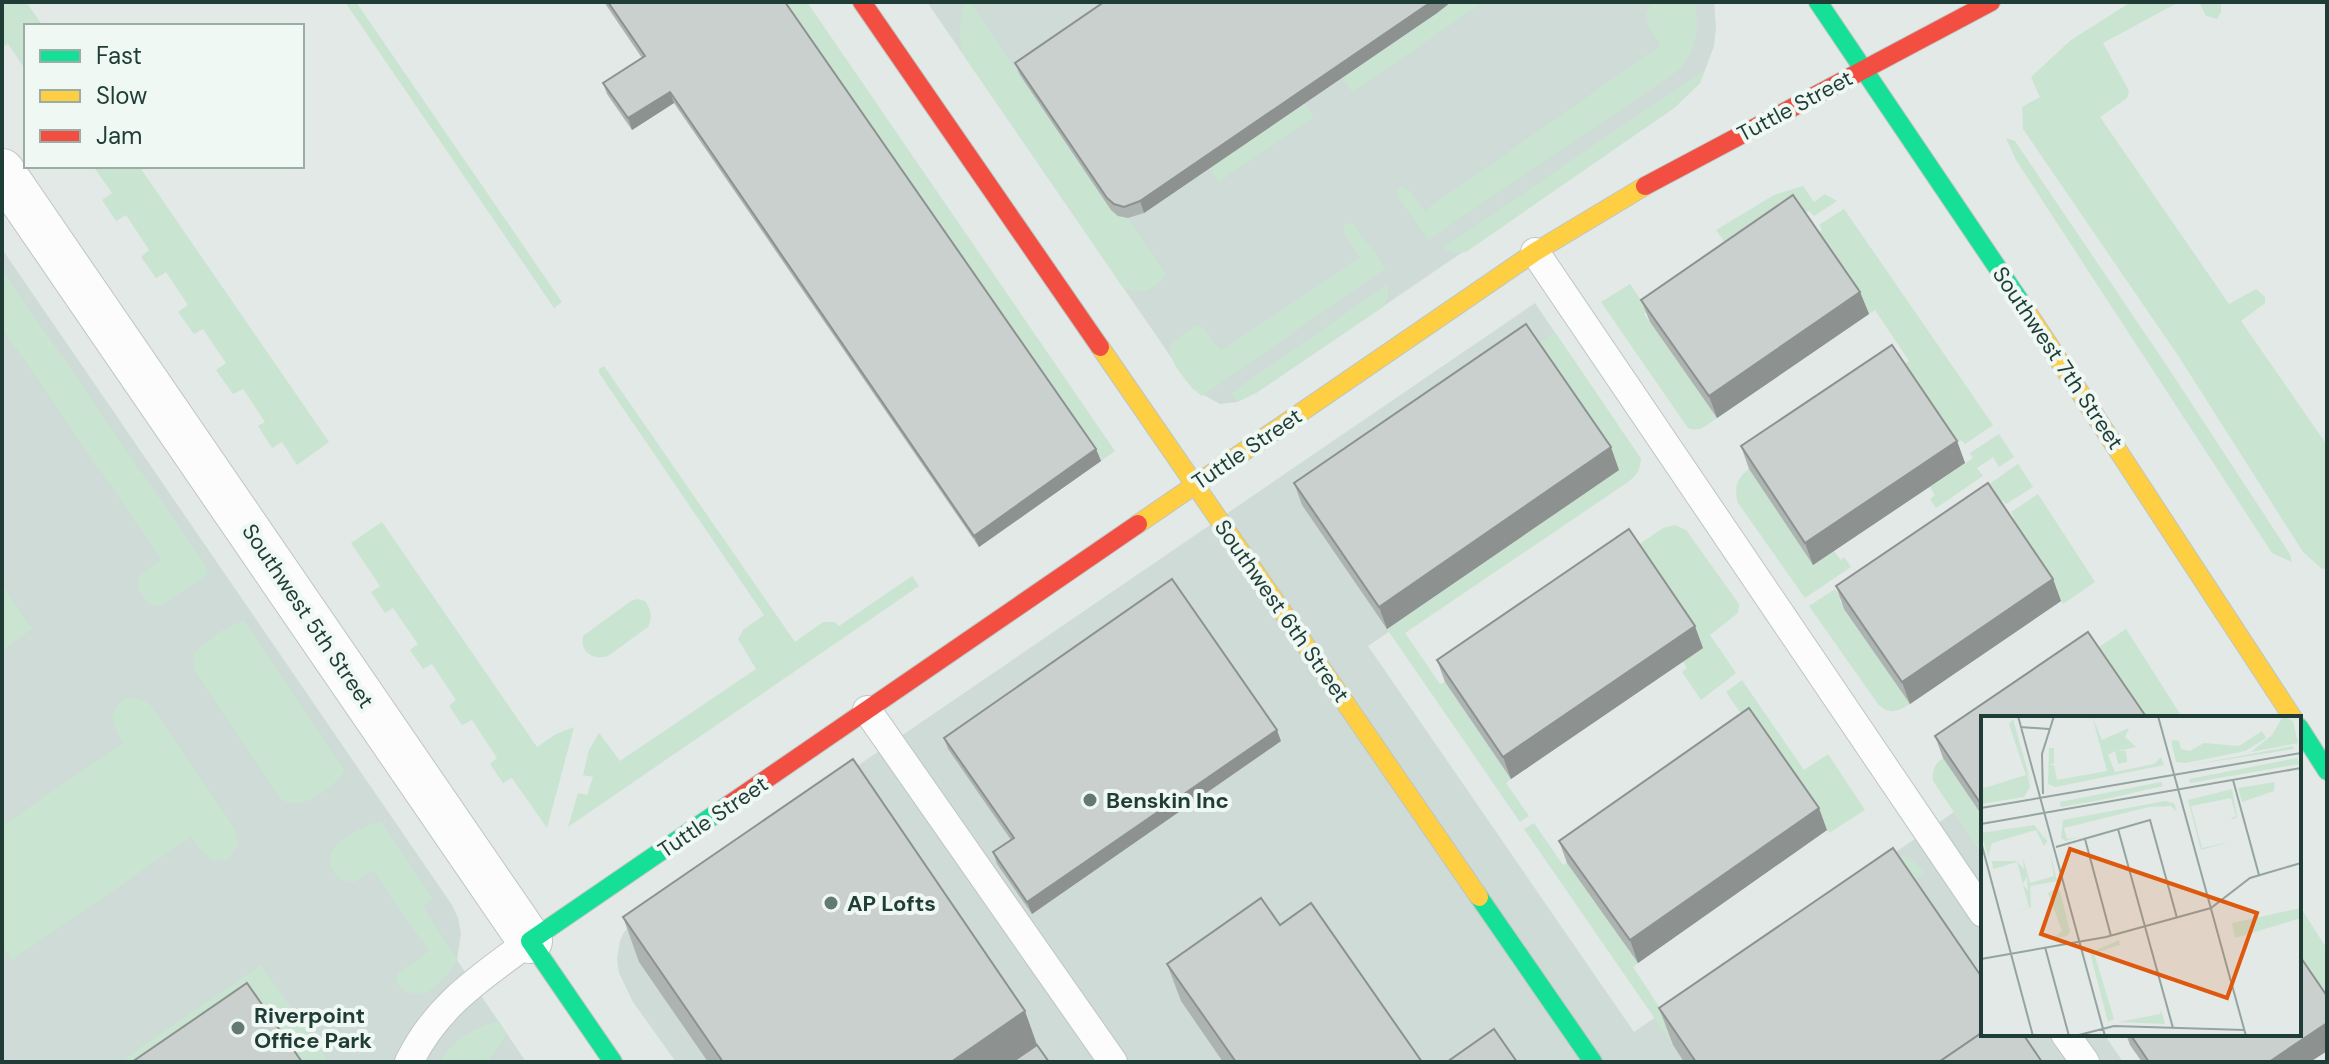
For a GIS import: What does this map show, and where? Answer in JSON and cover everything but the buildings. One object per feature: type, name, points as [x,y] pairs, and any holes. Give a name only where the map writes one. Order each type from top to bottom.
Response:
[{"type":"street","name":"Southwest 6th Street","points":[[862,2],[1593,1062]]},
{"type":"street","name":"Southwest 7th Street","points":[[1818,2],[2091,406],[2292,716]]},
{"type":"street","name":"Tuttle Street","points":[[530,941],[1535,252],[1646,185],[1991,2]]},
{"type":"street","name":"Southwest 5th Street","points":[[2,171],[613,1062]]},
{"type":"street","points":[[2301,730],[2327,771]]},
{"type":"lane","points":[[1535,252],[1981,910]]},
{"type":"lane","points":[[867,710],[1113,1062]]},
{"type":"lane","points":[[409,1062],[421,1038],[459,994],[530,941]]},
{"type":"lane","points":[[2066,1036],[2085,1062]]},
{"type":"shaded area","points":[[927,2],[1714,2],[1716,27],[1714,46],[1700,83],[1674,108],[1256,393],[1237,402],[1220,404],[1193,389]]},
{"type":"shaded area","points":[[2,249],[452,905],[461,933],[457,960],[526,1062],[2,1062]]},
{"type":"shaded area","points":[[1535,303],[1641,459],[1368,646],[1634,1032],[1954,812],[1981,852],[1981,1036],[2105,1036],[2123,1062],[676,1062],[633,1002],[619,973],[617,959],[620,941],[634,922],[784,816]]},
{"type":"green space","points":[[2,2],[26,2],[42,24],[24,24],[24,67],[8,44],[2,47]]},
{"type":"green space","points":[[345,2],[356,2],[562,302],[554,308]]},
{"type":"green space","points":[[782,2],[807,2],[1115,451],[1101,461]]},
{"type":"green space","points":[[965,2],[970,2],[1111,210],[1118,216],[1128,218],[1164,271],[1166,275],[1157,285],[1140,291],[1122,286],[963,54],[960,28]]},
{"type":"green space","points":[[1452,2],[1484,2],[1352,92],[1342,77]]},
{"type":"green space","points":[[1655,2],[1694,2],[1696,38],[1690,55],[1679,70],[1428,240],[1398,197],[1400,186],[1409,190],[1424,211],[1661,45],[1646,18],[1649,7]]},
{"type":"green space","points":[[2131,2],[2179,2],[2103,43],[2129,91],[2127,98],[2100,117],[2229,304],[2256,289],[2265,297],[2265,303],[2241,321],[2327,445],[2327,568],[2322,569],[2303,552],[2179,357],[2023,129],[2022,107],[2040,97],[2031,77],[2071,40]]},
{"type":"green space","points":[[2199,2],[2221,2],[2217,19],[2206,16]]},
{"type":"green space","points":[[1705,70],[1700,83],[1674,108],[1466,252],[1453,253],[1442,248]]},
{"type":"green space","points":[[1304,104],[1314,117],[1219,182],[1210,168]]},
{"type":"green space","points":[[2006,138],[2015,141],[2169,369],[2290,554],[2292,562],[2272,553],[2016,160]]},
{"type":"green space","points":[[94,168],[140,168],[329,442],[297,465],[282,442],[272,448],[258,426],[265,422],[243,389],[233,394],[216,370],[226,363],[203,329],[194,334],[178,312],[188,305],[166,272],[156,278],[141,257],[149,250],[126,215],[116,221],[102,200],[112,193]]},
{"type":"green space","points":[[1803,186],[1814,202],[1825,194],[1837,201],[1814,216],[1809,211],[1732,253],[1716,230],[1774,195]]},
{"type":"green space","points":[[1844,209],[1993,425],[1965,444],[1961,440],[1953,446],[1900,368],[1909,361],[1875,310],[1869,314],[1815,236],[1822,230],[1819,225]]},
{"type":"green space","points":[[1347,223],[1353,224],[1386,268],[1202,396],[1197,392],[1172,359],[1171,347],[1176,341],[1196,325],[1203,327],[1221,351],[1360,257],[1344,233]]},
{"type":"green space","points":[[2,269],[208,569],[206,576],[160,605],[151,605],[144,598],[138,579],[161,559],[2,328]]},
{"type":"green space","points":[[1388,284],[1388,298],[1383,307],[1256,393],[1237,402],[1231,393]]},
{"type":"green space","points":[[1630,284],[1648,311],[1644,314],[1717,418],[1703,428],[1688,428],[1601,302]]},
{"type":"green space","points":[[1555,332],[1641,459],[1638,472],[1628,482],[1405,633],[1440,684],[1445,682],[1511,779],[1506,783],[1529,816],[1520,822],[1387,629],[1619,470],[1534,346]]},
{"type":"green space","points":[[604,366],[795,642],[823,622],[835,622],[839,626],[912,576],[919,586],[568,827],[578,793],[587,795],[593,777],[583,775],[589,750],[599,733],[620,761],[756,669],[738,639],[743,630],[764,615],[599,373]]},
{"type":"green space","points":[[1999,434],[2014,457],[1999,467],[1993,457],[1977,468],[1983,476],[1936,508],[1930,499],[1935,495],[1930,487],[1973,458],[1970,453]]},
{"type":"green space","points":[[2018,464],[2033,487],[2006,504],[2003,501],[1920,532]]},
{"type":"green space","points":[[1749,469],[1813,565],[1834,551],[1841,560],[1844,557],[1851,567],[1805,598],[1738,503],[1737,484]]},
{"type":"green space","points":[[2038,494],[2095,582],[2063,604],[2008,522],[2014,517],[2011,512]]},
{"type":"green space","points":[[382,522],[537,747],[556,734],[574,727],[547,828],[512,778],[503,783],[490,764],[497,758],[472,720],[462,725],[449,706],[456,700],[432,664],[423,669],[410,650],[418,644],[393,608],[385,613],[371,592],[380,586],[351,543]]},
{"type":"green space","points":[[1675,525],[1686,530],[1739,604],[1738,613],[1710,635],[1736,673],[1701,700],[1682,672],[1687,668],[1683,662],[1702,648],[1634,548],[1663,528]]},
{"type":"green space","points":[[2,584],[32,629],[2,650],[4,625]]},
{"type":"green space","points":[[1835,589],[1842,598],[1839,600],[1910,704],[1893,711],[1878,704],[1809,606]]},
{"type":"green space","points":[[637,599],[645,601],[649,607],[651,617],[648,627],[608,656],[589,654],[584,647],[583,636]]},
{"type":"green space","points":[[244,621],[345,771],[324,791],[306,801],[288,802],[280,798],[194,670],[193,654],[217,634]]},
{"type":"green space","points":[[2126,629],[2181,716],[2138,716],[2093,651]]},
{"type":"green space","points":[[1742,680],[1804,770],[1828,754],[1865,810],[1829,833],[1754,726],[1751,728],[1726,692]]},
{"type":"green space","points":[[131,697],[148,702],[234,827],[238,845],[229,859],[216,860],[207,856],[191,837],[12,960],[2,945],[2,826],[123,743],[113,723],[114,711]]},
{"type":"green space","points":[[1943,758],[1981,814],[1981,852],[1933,781],[1934,768]]},
{"type":"green space","points":[[381,821],[433,898],[423,906],[457,959],[446,977],[423,994],[405,991],[396,983],[398,973],[429,951],[372,870],[351,882],[336,875],[331,866],[333,850],[342,840]]},
{"type":"green space","points":[[1534,823],[1563,865],[1567,863],[1638,963],[1633,967],[1662,1011],[1889,857],[1909,858],[1924,873],[1673,1045],[1524,829]]},
{"type":"green space","points":[[2301,908],[2327,949],[2327,1005],[2301,968]]},
{"type":"green space","points":[[261,965],[329,1062],[120,1062]]},
{"type":"green space","points":[[499,1021],[507,1034],[487,1062],[439,1062],[465,1036]]},
{"type":"traffic: fast","points":[[1818,2],[2024,307]]},
{"type":"traffic: fast","points":[[2301,730],[2327,771]]},
{"type":"traffic: fast","points":[[613,1062],[530,941],[730,804]]},
{"type":"traffic: fast","points":[[1479,897],[1593,1062]]},
{"type":"traffic: slow","points":[[1138,524],[1535,252],[1645,186]]},
{"type":"traffic: slow","points":[[2024,307],[2292,716]]},
{"type":"traffic: slow","points":[[1100,347],[1479,897]]},
{"type":"traffic: jam","points":[[862,2],[1100,347]]},
{"type":"traffic: jam","points":[[1645,186],[1991,2]]},
{"type":"traffic: jam","points":[[730,804],[1138,524]]},
{"type":"place","name":"Benskin Inc","points":[[1090,800]]},
{"type":"place","name":"AP Lofts","points":[[831,903]]},
{"type":"place","name":"Riverpoint Office Park","points":[[238,1028]]}]
